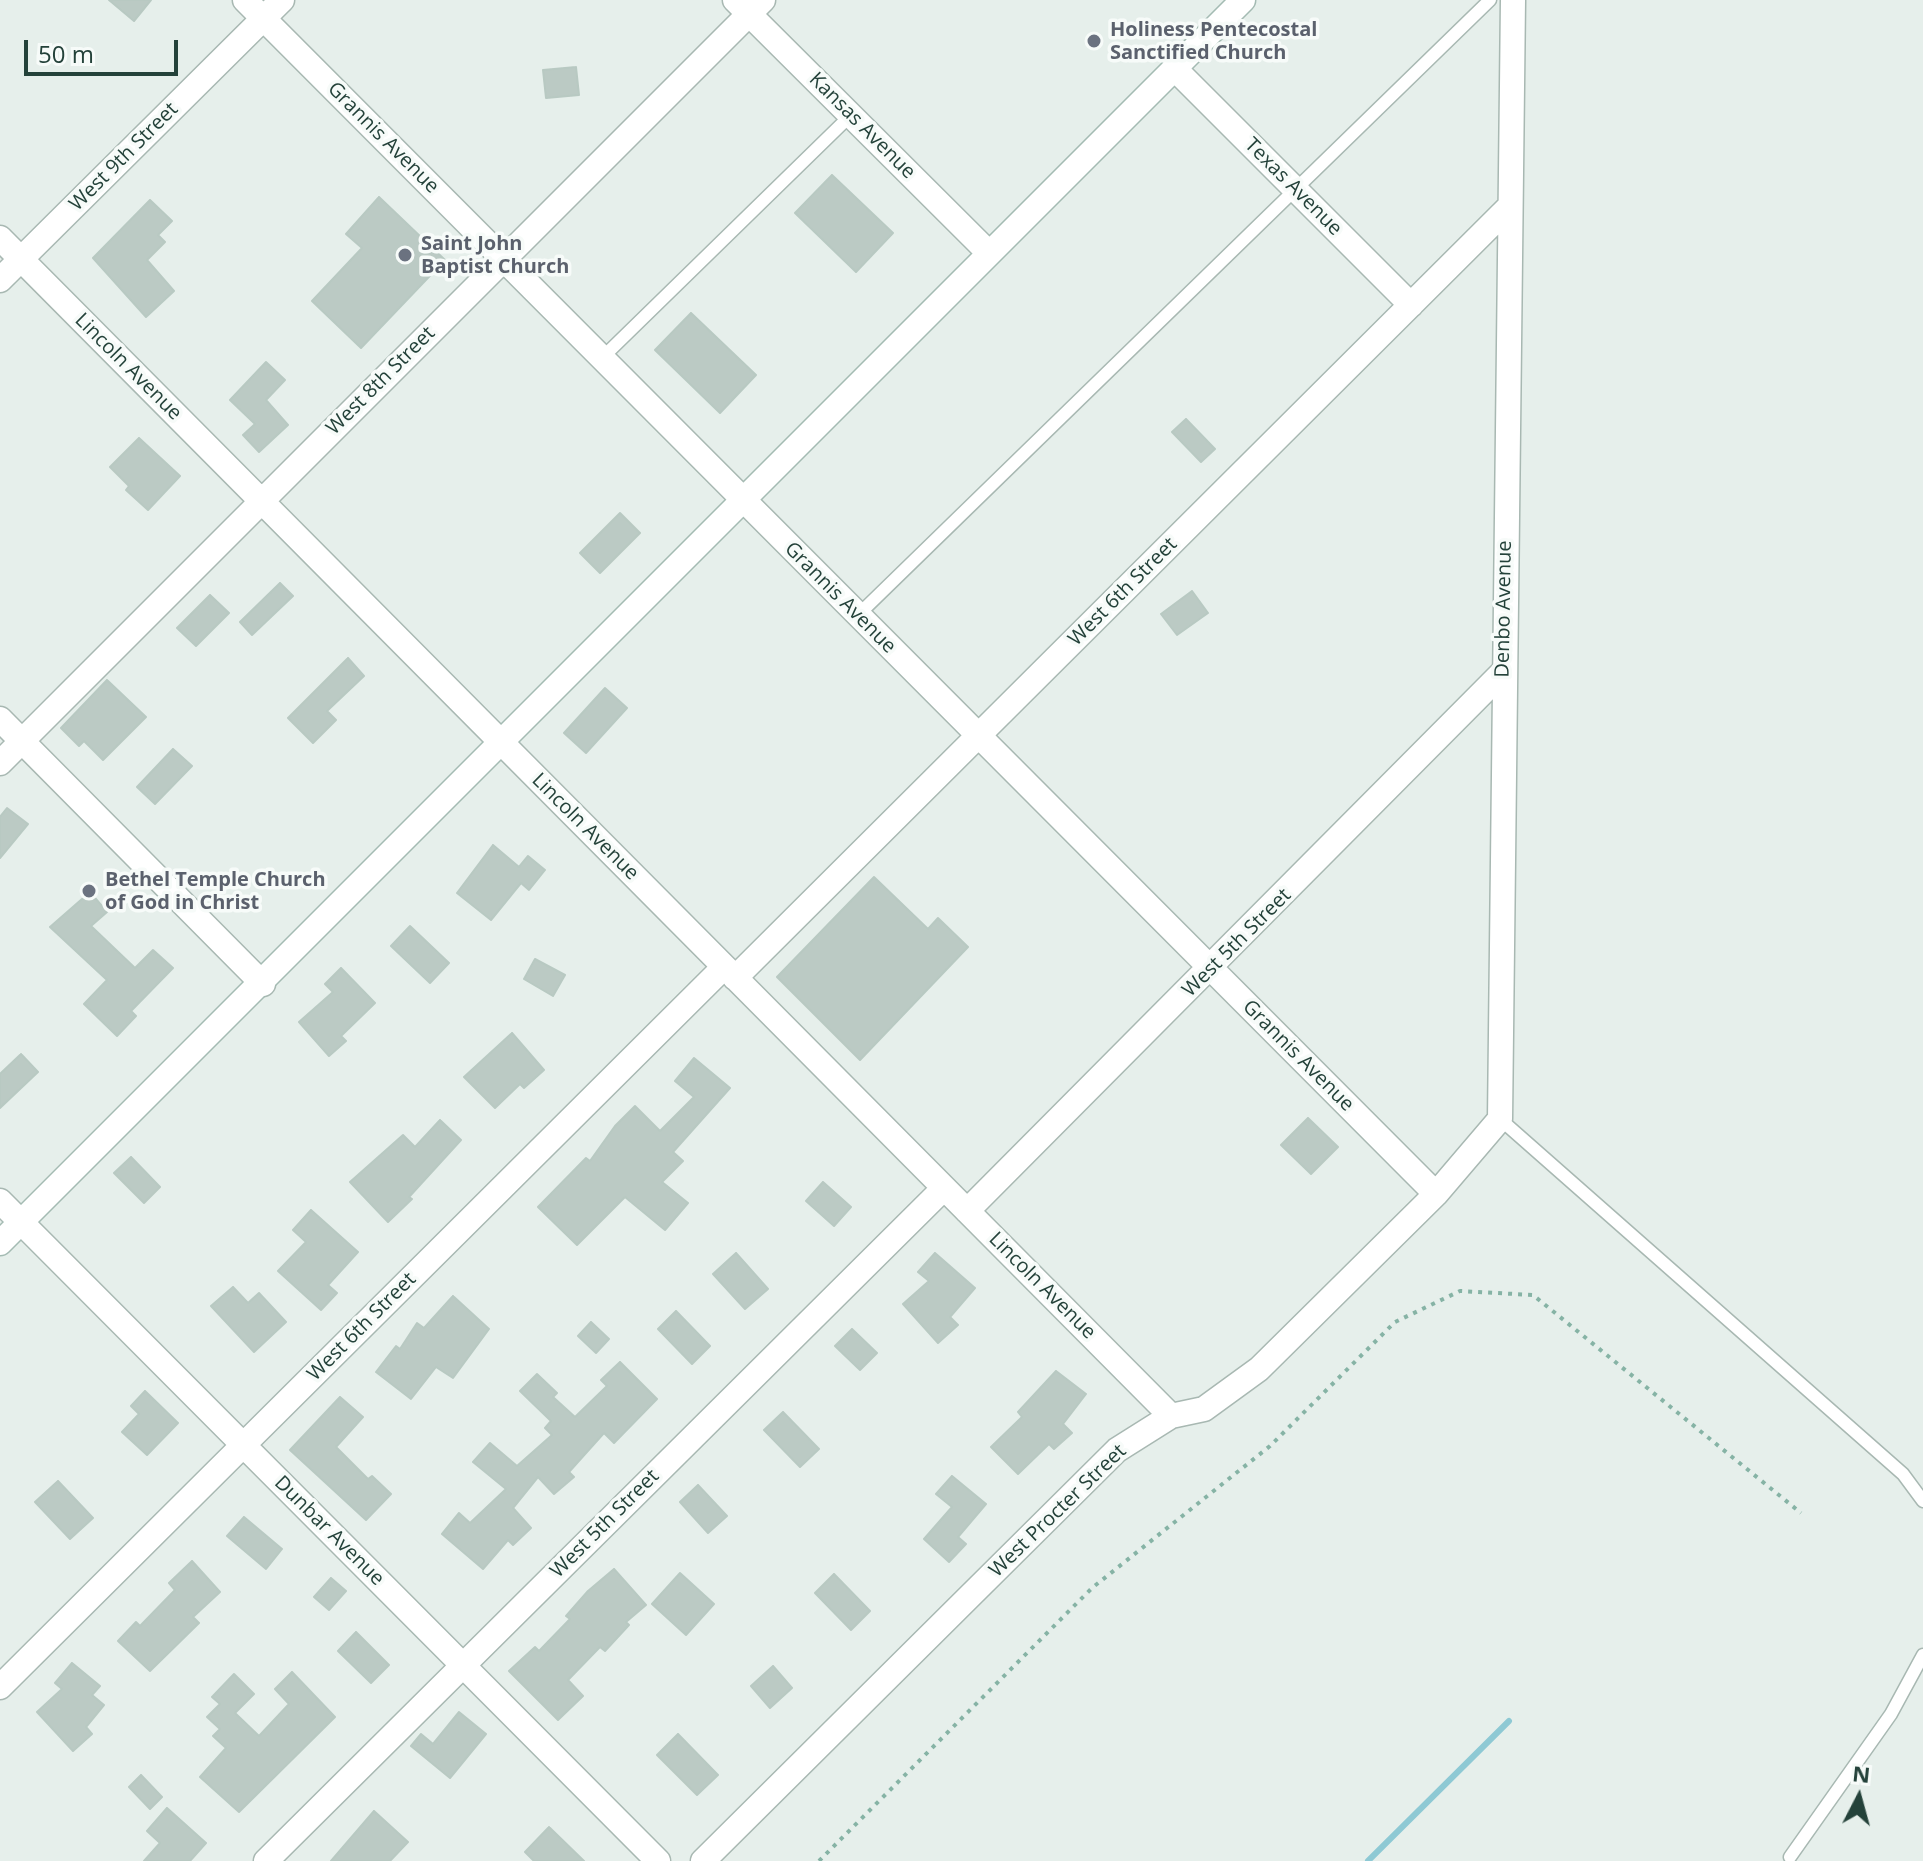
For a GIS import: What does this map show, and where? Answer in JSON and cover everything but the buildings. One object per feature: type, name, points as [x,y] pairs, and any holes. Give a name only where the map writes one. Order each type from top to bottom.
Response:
[{"type":"street","name":"Grannis Avenue","points":[[245,0],[1436,1194]]},
{"type":"street","name":"West 9th Street","points":[[0,280],[282,0]]},
{"type":"street","name":"Denbo Avenue","points":[[1500,1119],[1513,0]]},
{"type":"street","points":[[0,1243],[263,984],[741,499],[1174,68],[1235,3]]},
{"type":"street","name":"Kansas Avenue","points":[[749,5],[851,115],[989,253]]},
{"type":"street","name":"West 8th Street","points":[[0,763],[503,259],[749,5]]},
{"type":"street","name":"Texas Avenue","points":[[1174,68],[1411,305]]},
{"type":"street","name":"West 6th Street","points":[[0,1687],[244,1445],[978,735],[1510,206]]},
{"type":"street","name":"Lincoln Avenue","points":[[0,238],[1171,1416]]},
{"type":"street","name":"West 5th Street","points":[[967,1211],[1503,672]]},
{"type":"street","points":[[0,719],[263,984]]},
{"type":"street","points":[[1436,1194],[1500,1119]]},
{"type":"street","name":"West 5th Street","points":[[266,1861],[944,1188]]},
{"type":"street","name":"West Procter Street","points":[[703,1861],[1117,1450],[1171,1416],[1204,1409],[1259,1369],[1436,1194]]},
{"type":"street","name":"Dunbar Avenue","points":[[0,1201],[658,1861]]},
{"type":"lane","points":[[857,616],[1490,0]]},
{"type":"lane","points":[[602,358],[851,115]]},
{"type":"lane","points":[[1500,1119],[1903,1474],[1923,1501]]},
{"type":"lane","points":[[1790,1857],[1891,1714],[1923,1655]]},
{"type":"path","points":[[819,1861],[1092,1588],[1270,1446],[1395,1322],[1460,1291],[1533,1295],[1801,1513]]},
{"type":"waterway","points":[[1368,1861],[1509,1721]]},
{"type":"place","name":"Holiness Pentecostal Sanctified Church","points":[[1094,41]]},
{"type":"place","name":"Saint John Baptist Church","points":[[405,255]]},
{"type":"place","name":"Bethel Temple Church of God in Christ","points":[[89,891]]}]
